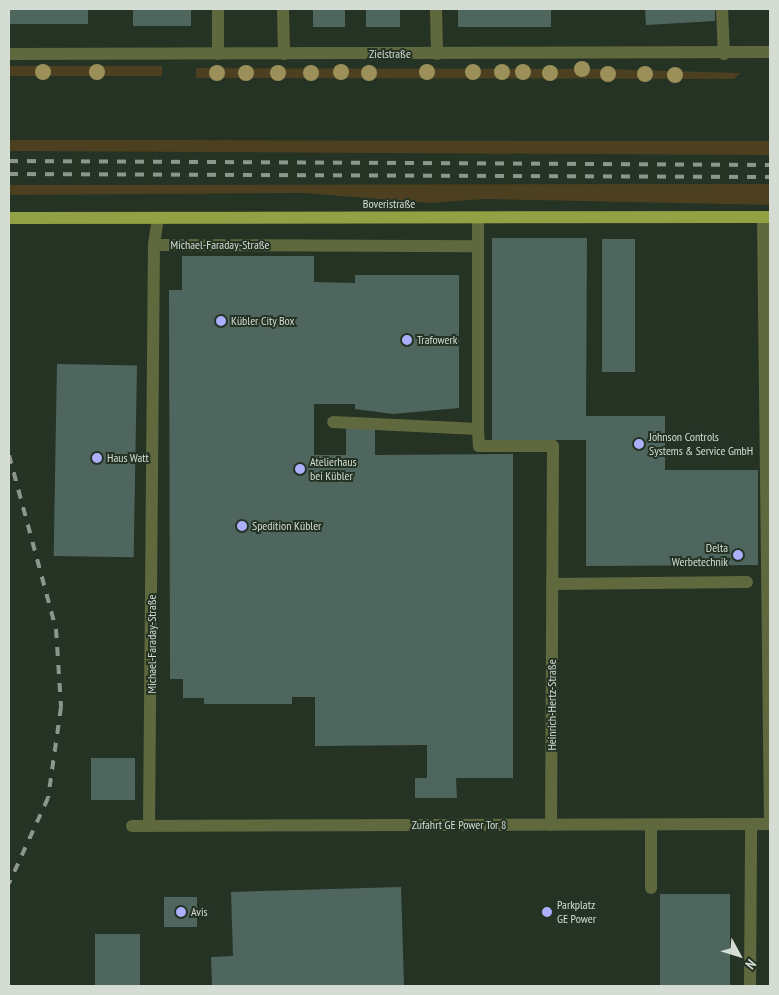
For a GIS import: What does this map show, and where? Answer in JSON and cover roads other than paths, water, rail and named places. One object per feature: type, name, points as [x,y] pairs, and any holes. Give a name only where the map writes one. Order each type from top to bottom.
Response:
[{"type":"main road","name":"Boveristraße","points":[[9,218],[767,217]]},
{"type":"street","points":[[218,9],[218,54]]},
{"type":"street","points":[[283,9],[284,54]]},
{"type":"street","points":[[436,9],[438,54]]},
{"type":"street","points":[[722,9],[724,54]]},
{"type":"street","name":"Zielstraße","points":[[9,54],[724,54],[770,52]]},
{"type":"street","points":[[767,217],[770,824]]},
{"type":"street","points":[[154,245],[158,218]]},
{"type":"street","points":[[333,422],[478,429],[478,218]]},
{"type":"street","name":"Michael-Faraday-Straße","points":[[149,826],[154,245],[478,246]]},
{"type":"street","name":"Heinrich-Hertz-Straße","points":[[478,429],[479,446],[553,446],[551,825]]},
{"type":"street","points":[[552,584],[747,582]]},
{"type":"street","points":[[750,986],[751,824]]},
{"type":"street","name":"Zufahrt GE Power Tor 8","points":[[132,826],[770,824]]},
{"type":"street","points":[[651,825],[651,888]]},
{"type":"railway","points":[[9,161],[770,165]]},
{"type":"railway","points":[[9,174],[770,177]]},
{"type":"railway","points":[[9,455],[56,629],[61,707],[48,798],[9,883]]},
{"type":"place","name":"Kübler City Box","points":[[221,321]]},
{"type":"place","name":"Trafowerk","points":[[407,340]]},
{"type":"place","name":"Johnson Controls Systems & Service GmbH","points":[[639,444]]},
{"type":"place","name":"Haus Watt","points":[[97,458]]},
{"type":"place","name":"Atelierhaus bei Kübler","points":[[300,469]]},
{"type":"place","name":"Spedition Kübler","points":[[242,526]]},
{"type":"place","name":"Delta Werbetechnik","points":[[738,555]]},
{"type":"place","name":"Avis","points":[[181,912]]},
{"type":"place","name":"Parkplatz GE Power","points":[[547,912]]}]
